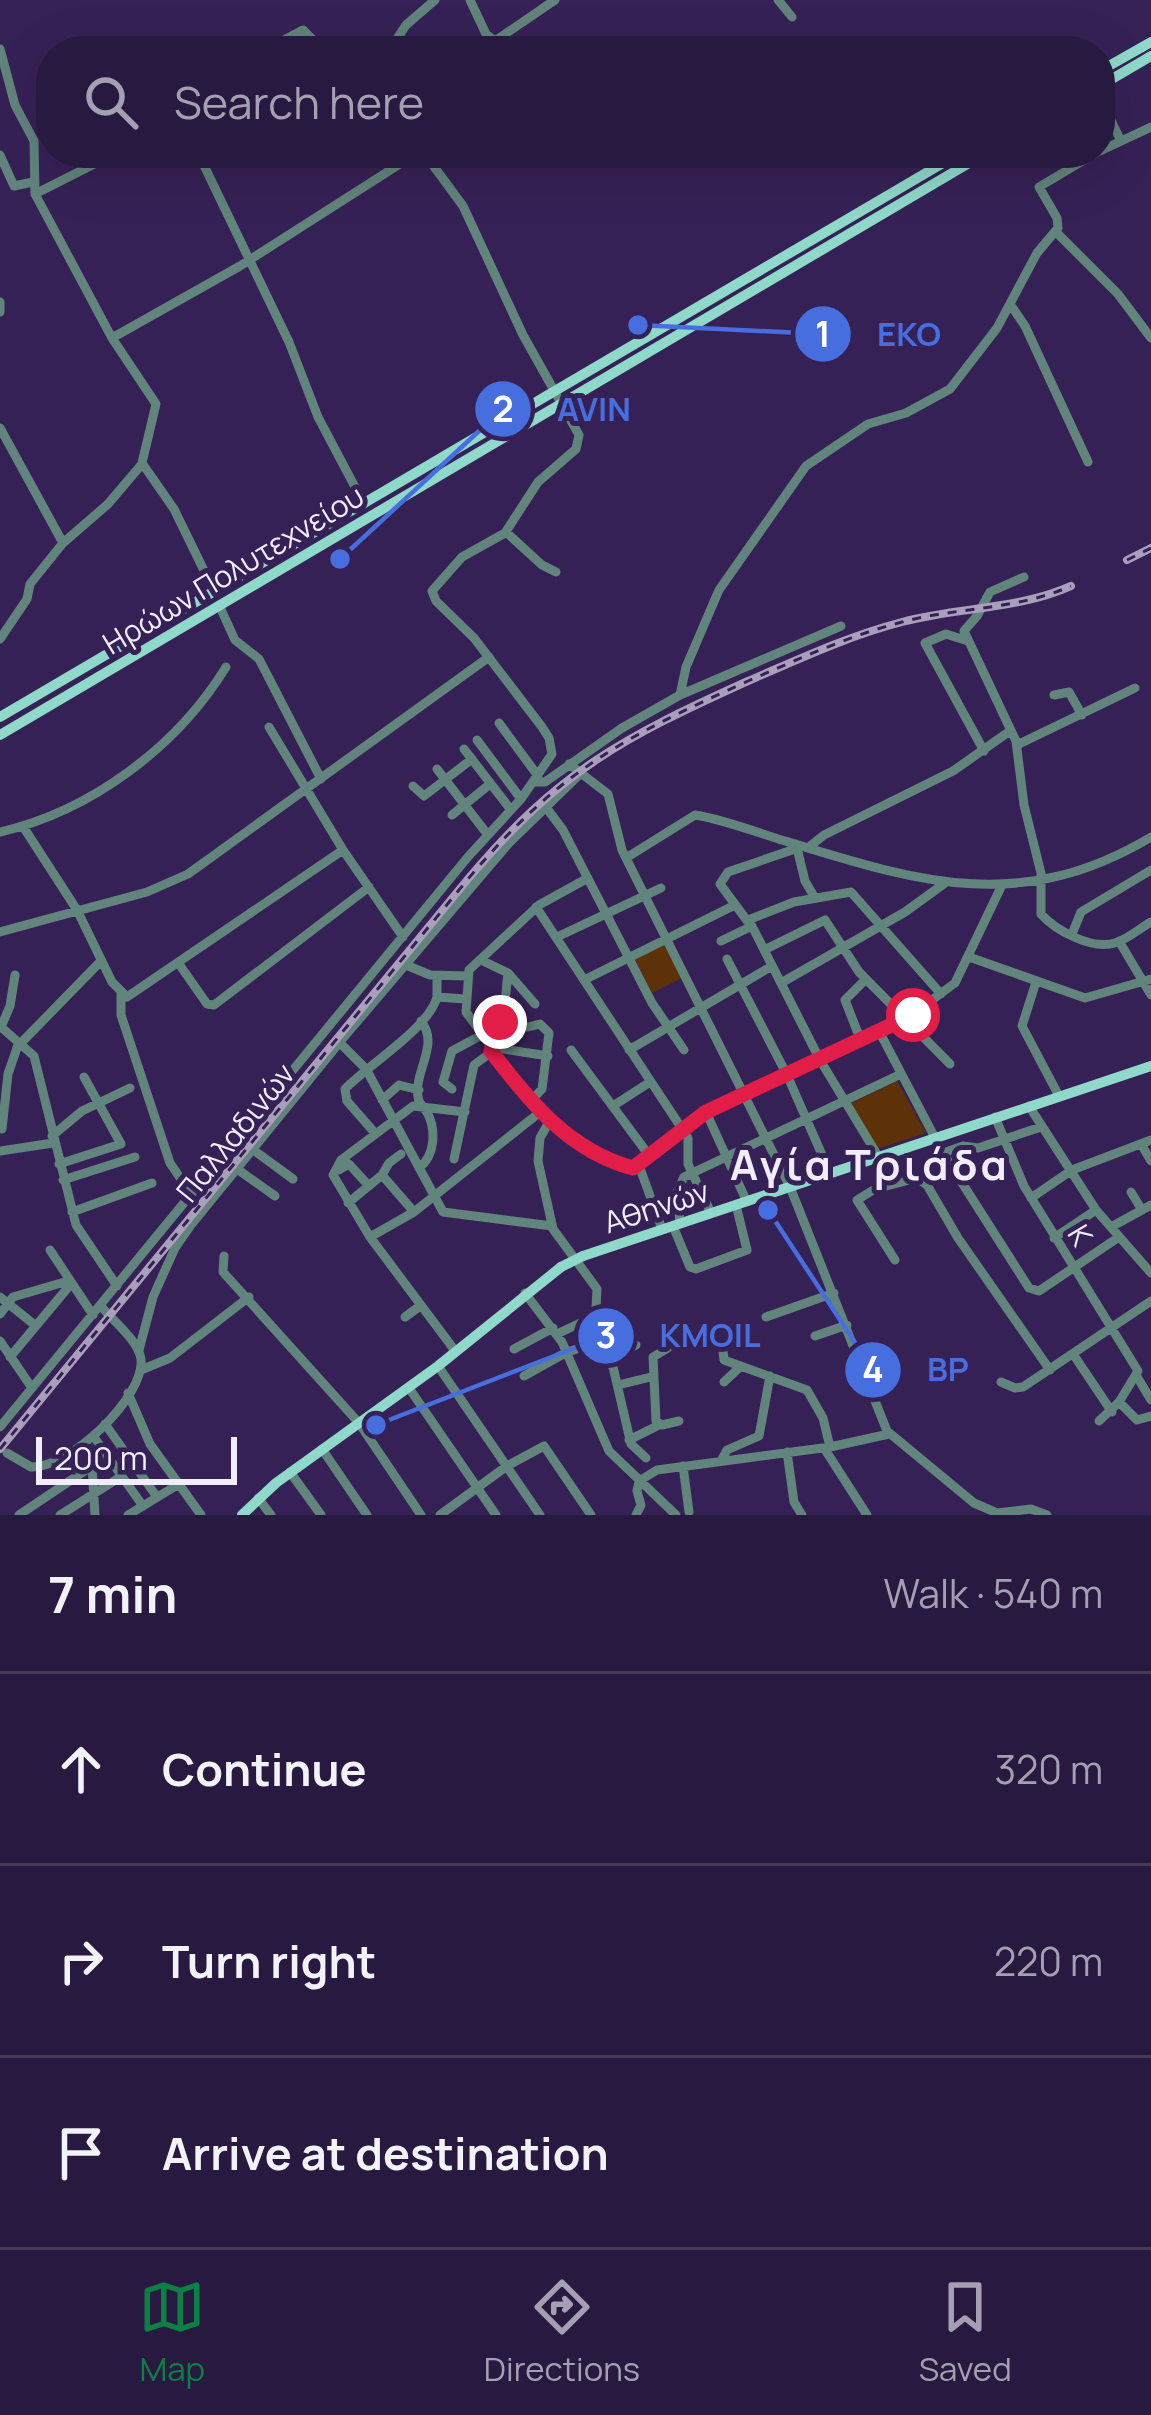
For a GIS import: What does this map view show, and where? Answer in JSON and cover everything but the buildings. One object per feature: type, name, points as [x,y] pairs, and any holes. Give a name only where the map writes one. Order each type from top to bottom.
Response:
[{"type":"main road","points":[[1115,62],[1151,42]]},
{"type":"main road","points":[[1115,77],[1151,56]]},
{"type":"main road","name":"Ηρώων Πολυτεχνείου","points":[[0,735],[935,168]]},
{"type":"main road","name":"Ηρώων Πολυτεχνείου","points":[[0,717],[364,504],[960,168]]},
{"type":"main road","name":"Αθηνών","points":[[242,1515],[290,1472],[438,1366],[525,1293],[583,1256],[1151,1066]]},
{"type":"street","points":[[399,36],[435,0]]},
{"type":"street","points":[[470,0],[489,36]]},
{"type":"street","points":[[502,36],[555,0]]},
{"type":"street","points":[[778,0],[793,17]]},
{"type":"street","points":[[0,49],[14,102],[34,141],[34,188],[112,338],[155,404],[142,464],[108,504],[63,543],[30,584],[27,599],[0,639]]},
{"type":"street","points":[[1115,142],[1151,127]]},
{"type":"street","points":[[1115,129],[1120,139]]},
{"type":"street","points":[[0,155],[17,187],[34,188],[81,168]]},
{"type":"street","points":[[205,168],[294,353],[318,417],[364,504]]},
{"type":"street","points":[[112,338],[396,168]]},
{"type":"street","points":[[0,1427],[521,799],[552,754],[549,737],[432,591],[462,557],[506,532],[535,486],[577,446],[577,428],[523,335],[458,197],[433,168]]},
{"type":"street","points":[[680,695],[686,667],[724,582],[809,462],[868,424],[906,413],[950,389],[993,334],[1037,254],[1057,232],[1059,223],[1039,188],[1072,168]]},
{"type":"street","points":[[1057,232],[1113,289],[1151,338]]},
{"type":"street","points":[[0,302],[0,313]]},
{"type":"street","points":[[1010,304],[1025,326],[1088,462]]},
{"type":"street","points":[[0,428],[63,543]]},
{"type":"street","points":[[142,464],[175,509],[214,592]]},
{"type":"street","points":[[506,532],[556,572]]},
{"type":"street","points":[[1024,577],[990,592],[964,628],[1017,745],[1024,805],[1042,879],[1041,914],[1072,934],[1106,944],[1151,922]]},
{"type":"street","points":[[219,605],[235,640],[259,659],[321,779]]},
{"type":"street","points":[[499,723],[536,779],[545,782],[680,695],[841,626]]},
{"type":"street","points":[[968,641],[946,634],[926,643],[984,751]]},
{"type":"street","points":[[0,932],[147,892],[188,874],[489,658]]},
{"type":"street","points":[[0,832],[25,828],[69,809],[119,778],[198,709],[226,667]]},
{"type":"street","points":[[1017,745],[1135,688]]},
{"type":"street","points":[[1054,695],[1069,692],[1082,715]]},
{"type":"street","points":[[269,727],[343,850],[403,937]]},
{"type":"street","points":[[809,847],[984,751],[1010,731]]},
{"type":"street","points":[[477,740],[521,799]]},
{"type":"street","points":[[464,749],[511,810]]},
{"type":"street","points":[[413,786],[424,796],[472,760]]},
{"type":"street","points":[[569,764],[608,794],[626,858],[790,1187],[889,1434],[974,1503],[998,1514],[1031,1509],[1047,1515]]},
{"type":"street","points":[[436,769],[488,835]]},
{"type":"street","name":"Παλλαδινών","points":[[140,1370],[139,1351],[152,1297],[176,1248],[339,1042],[545,806],[581,773]]},
{"type":"street","points":[[452,814],[490,784]]},
{"type":"street","points":[[545,806],[563,830],[684,1051]]},
{"type":"street","points":[[626,858],[693,815],[795,847],[945,883],[1002,885],[1094,866],[1151,837]]},
{"type":"street","points":[[25,828],[77,910],[121,994],[122,1016],[167,1156],[190,1194]]},
{"type":"street","points":[[795,847],[814,898]]},
{"type":"street","points":[[795,847],[722,876],[720,884],[750,923],[820,1060],[878,1156]]},
{"type":"street","points":[[121,994],[132,996],[343,850]]},
{"type":"street","points":[[1072,934],[1081,912],[1151,870]]},
{"type":"street","points":[[588,878],[536,907],[481,960],[468,976],[469,1020],[549,1122],[644,1176],[690,1267],[696,1269],[747,1250],[741,1203],[706,1112]]},
{"type":"street","points":[[781,983],[945,883]]},
{"type":"street","points":[[633,1168],[706,1112],[905,1021],[958,980],[1002,885]]},
{"type":"street","points":[[179,964],[212,1006],[369,887]]},
{"type":"street","points":[[557,937],[661,888]]},
{"type":"street","points":[[721,941],[750,923],[814,898],[851,892],[940,994]]},
{"type":"street","points":[[584,980],[735,905]]},
{"type":"street","points":[[536,907],[689,1141],[687,1162],[711,1213]]},
{"type":"street","points":[[764,950],[823,920],[866,979],[950,1064]]},
{"type":"street","points":[[1119,941],[1148,980],[1151,994]]},
{"type":"street","points":[[969,957],[1085,998],[1148,980]]},
{"type":"street","points":[[727,958],[830,1173]]},
{"type":"street","points":[[481,960],[508,973],[535,1004]]},
{"type":"street","points":[[2,1129],[8,1074],[20,1042],[101,962]]},
{"type":"street","points":[[406,965],[437,976],[468,976]]},
{"type":"street","points":[[629,1050],[772,966]]},
{"type":"street","points":[[503,1021],[508,973]]},
{"type":"street","points":[[15,975],[1,1027],[31,1051],[38,1064],[72,1212],[84,1242],[117,1286]]},
{"type":"street","points":[[374,1132],[344,1093],[347,1085],[436,1005],[437,976]]},
{"type":"street","points":[[861,1041],[844,1000],[866,979]]},
{"type":"street","points":[[1036,982],[1022,1026],[1059,1096]]},
{"type":"street","points":[[436,998],[465,999]]},
{"type":"street","points":[[421,1021],[429,1033],[448,1042],[480,1036]]},
{"type":"street","points":[[454,1159],[473,1066],[492,1050],[497,1025],[503,1021],[543,1025],[551,1037],[542,1089],[530,1102]]},
{"type":"street","points":[[418,1168],[429,1160],[433,1139],[419,1090],[429,1033]]},
{"type":"street","points":[[880,1033],[943,1153],[1029,1288],[1039,1291],[1073,1270],[1147,1208],[1131,1192]]},
{"type":"street","points":[[339,1042],[367,1069],[446,1214],[552,1226]]},
{"type":"street","points":[[448,1042],[443,1082],[452,1089]]},
{"type":"street","points":[[391,1048],[392,1063]]},
{"type":"street","points":[[492,1050],[548,1056]]},
{"type":"street","points":[[571,1050],[648,1154]]},
{"type":"street","points":[[672,1226],[682,1179],[902,1074]]},
{"type":"street","points":[[59,1164],[121,1144],[84,1076]]},
{"type":"street","points":[[613,1106],[650,1082]]},
{"type":"street","points":[[382,1100],[399,1085],[419,1090]]},
{"type":"street","points":[[0,1151],[53,1139],[82,1111],[130,1088]]},
{"type":"street","points":[[456,1352],[370,1237],[337,1184],[334,1168],[374,1132],[413,1106],[465,1112]]},
{"type":"street","points":[[1029,1106],[1096,1210],[1151,1273]]},
{"type":"street","points":[[370,1237],[434,1197],[539,1113]]},
{"type":"street","name":"Κ","points":[[994,1118],[1030,1198],[1150,1400]]},
{"type":"street","points":[[549,1122],[538,1153],[552,1226],[596,1287],[594,1344],[608,1359],[618,1385],[629,1440],[646,1458]]},
{"type":"street","points":[[943,1153],[978,1148],[1041,1127]]},
{"type":"street","points":[[952,1132],[958,1148]]},
{"type":"street","points":[[1030,1198],[1070,1172],[1146,1142],[1151,1161]]},
{"type":"street","points":[[252,1149],[293,1179]]},
{"type":"street","points":[[348,1203],[400,1154]]},
{"type":"street","points":[[63,1180],[136,1157]]},
{"type":"street","points":[[339,1170],[349,1164],[369,1186]]},
{"type":"street","points":[[237,1168],[275,1196]]},
{"type":"street","points":[[382,1175],[413,1212]]},
{"type":"street","points":[[895,1260],[857,1200],[886,1185],[917,1178],[927,1185],[1050,1370]]},
{"type":"street","points":[[72,1212],[152,1183]]},
{"type":"street","points":[[1054,1238],[1096,1210]]},
{"type":"street","points":[[50,1250],[69,1283],[139,1351]]},
{"type":"street","points":[[224,1256],[223,1272],[359,1423],[421,1515]]},
{"type":"street","points":[[0,1314],[5,1300],[69,1283]]},
{"type":"street","points":[[10,1357],[69,1283]]},
{"type":"street","points":[[766,1317],[834,1292]]},
{"type":"street","points":[[525,1293],[567,1352],[606,1447],[676,1515]]},
{"type":"street","points":[[8,1453],[24,1465],[44,1467],[74,1453],[105,1424],[140,1370],[170,1358],[249,1297]]},
{"type":"street","points":[[5,1300],[36,1326]]},
{"type":"street","points":[[1001,1382],[1018,1388],[1151,1301]]},
{"type":"street","points":[[405,1317],[420,1306]]},
{"type":"street","points":[[514,1349],[595,1316]]},
{"type":"street","points":[[815,1336],[847,1325]]},
{"type":"street","points":[[0,1341],[32,1388]]},
{"type":"street","points":[[524,1376],[567,1352],[594,1344]]},
{"type":"street","points":[[608,1359],[636,1345]]},
{"type":"street","points":[[659,1425],[651,1377],[654,1355],[668,1348]]},
{"type":"street","points":[[724,1382],[739,1365],[741,1348]]},
{"type":"street","points":[[723,1352],[724,1360],[810,1394],[823,1418],[827,1447],[867,1515]]},
{"type":"street","points":[[1073,1354],[1115,1407],[1143,1418]]},
{"type":"street","points":[[438,1366],[540,1515]]},
{"type":"street","points":[[1099,1421],[1115,1407],[1137,1373],[1151,1369]]},
{"type":"street","points":[[722,1461],[723,1453],[756,1439],[761,1432],[770,1376]]},
{"type":"street","points":[[618,1385],[651,1377]]},
{"type":"street","points":[[409,1388],[496,1515]]},
{"type":"street","points":[[128,1393],[150,1444],[194,1512]]},
{"type":"street","points":[[1150,1400],[1143,1418],[1150,1435]]},
{"type":"street","points":[[629,1440],[679,1421]]},
{"type":"street","points":[[105,1424],[157,1497]]},
{"type":"street","points":[[636,1515],[641,1504],[639,1481],[656,1470],[889,1434]]},
{"type":"street","points":[[94,1437],[143,1506]]},
{"type":"street","points":[[440,1515],[507,1466],[544,1446],[592,1515]]},
{"type":"street","points":[[322,1449],[367,1515]]},
{"type":"street","points":[[787,1452],[794,1502],[802,1515]]},
{"type":"street","points":[[19,1515],[92,1466],[95,1515]]},
{"type":"street","points":[[683,1466],[689,1513]]},
{"type":"street","points":[[290,1472],[322,1515]]},
{"type":"street","points":[[60,1515],[122,1477]]},
{"type":"street","points":[[128,1515],[179,1484]]},
{"type":"street","points":[[259,1498],[272,1515]]},
{"type":"shaded area","points":[[665,944],[682,978],[652,993],[635,959]]},
{"type":"shaded area","points":[[897,1081],[926,1133],[877,1149],[850,1104]]},
{"type":"railway","points":[[1127,560],[1151,548]]},
{"type":"railway","points":[[0,1449],[468,879],[563,784],[664,721],[843,641],[902,622],[1030,600],[1071,586]]},
{"type":"place","name":"EKO","points":[[638,325]]},
{"type":"place","name":"AVIN","points":[[340,559]]},
{"type":"place","name":"BP","points":[[768,1210]]},
{"type":"place","name":"KMOIL","points":[[376,1425]]},
{"type":"district","name":"Αγία Τριάδα","points":[[870,1164]]},
{"type":"route","points":[[500,1022],[491,1051],[539,1113],[609,1160],[633,1168],[706,1112],[913,1015]]}]
